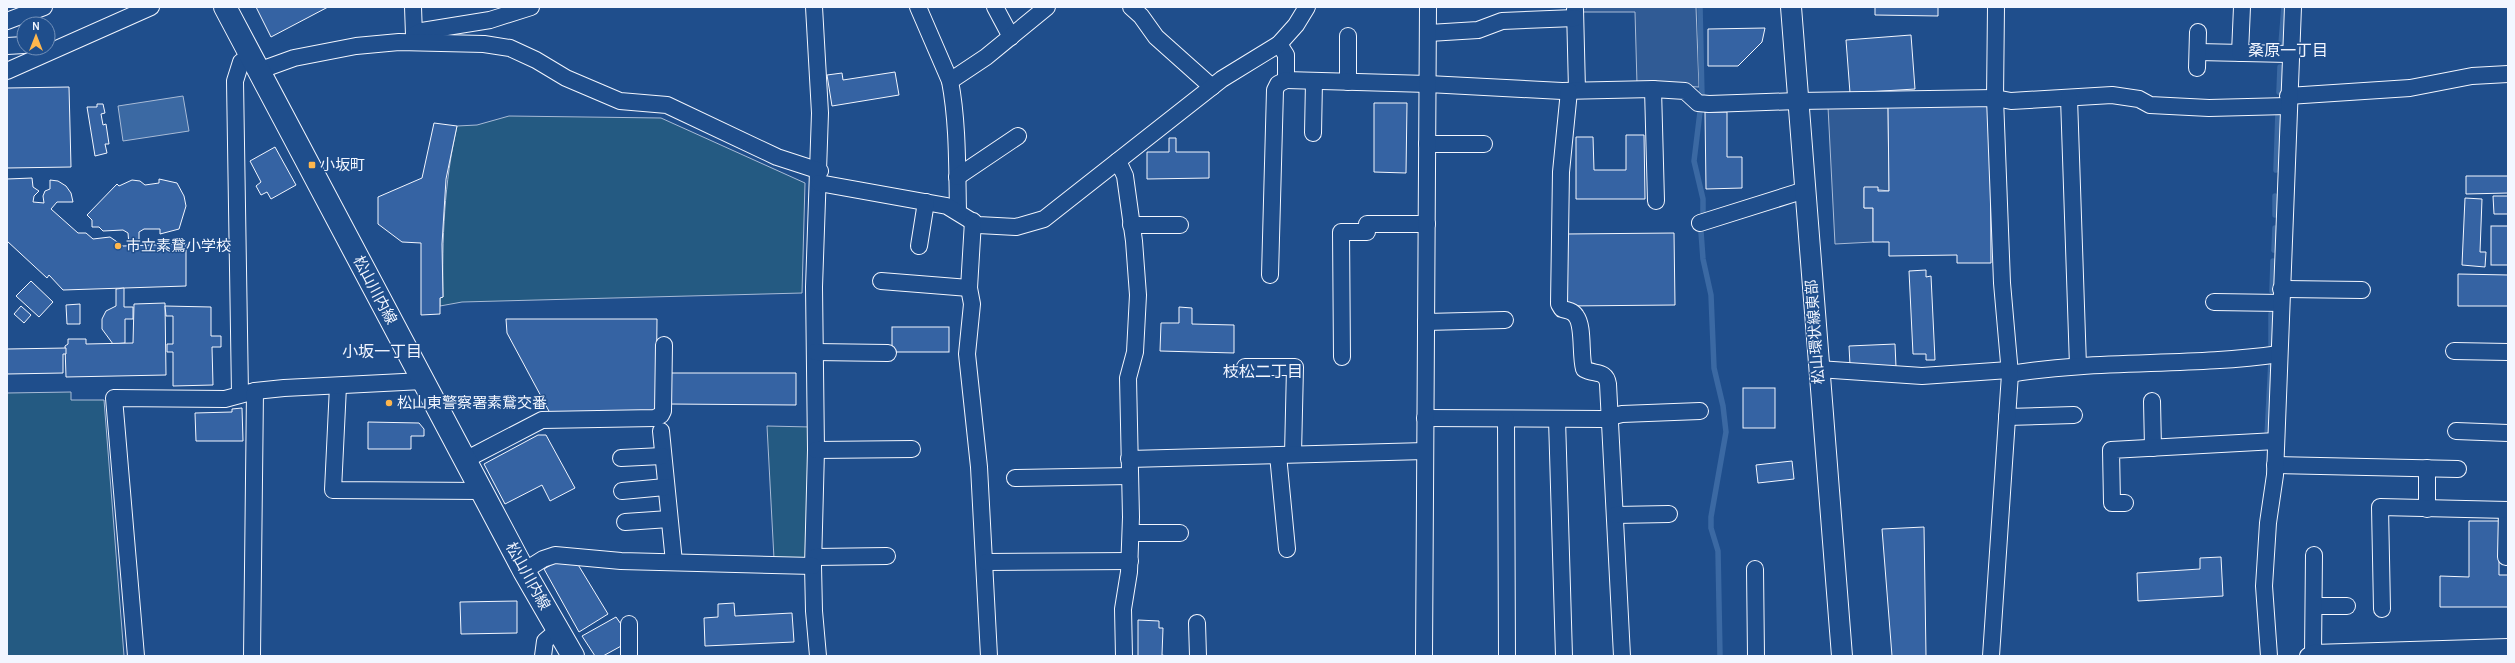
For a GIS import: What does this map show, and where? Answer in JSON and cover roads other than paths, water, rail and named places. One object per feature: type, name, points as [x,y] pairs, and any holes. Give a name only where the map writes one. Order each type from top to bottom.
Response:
[{"type":"main road","name":"松山川内線","points":[[225,7],[524,571],[573,656]]},
{"type":"street","points":[[7,21],[44,7]]},
{"type":"street","points":[[56,47],[151,7]]},
{"type":"street","points":[[413,7],[414,39]]},
{"type":"street","points":[[414,39],[422,30],[490,20],[531,7]]},
{"type":"street","points":[[814,7],[820,113],[819,177],[814,287],[816,450],[814,611],[818,656]]},
{"type":"street","points":[[918,7],[950,80],[956,133],[958,211]]},
{"type":"street","points":[[995,7],[1011,37]]},
{"type":"street","points":[[950,80],[1011,37],[1048,7]]},
{"type":"street","points":[[1131,7],[1141,16],[1156,37],[1212,87]]},
{"type":"street","points":[[252,656],[248,393],[235,81],[241,62],[254,64],[294,58],[329,50],[414,39],[484,44],[510,48],[536,60],[566,78],[620,101],[667,105],[819,177],[947,206],[958,211],[978,225],[1016,227],[1044,219],[1212,87],[1279,44],[1296,25],[1307,7]]},
{"type":"street","points":[[1424,656],[1428,7]]},
{"type":"street","name":"松山環状線東部","points":[[1791,7],[1818,369],[1842,656]]},
{"type":"street","points":[[1991,656],[2010,372],[2002,283],[1995,98],[1996,7]]},
{"type":"street","points":[[2240,53],[2242,7]]},
{"type":"street","points":[[2269,656],[2264,586],[2268,523],[2275,465],[2288,101],[2293,7]]},
{"type":"street","points":[[1429,33],[1478,30],[1502,21],[1575,13],[1573,91],[1561,172],[1559,304],[1562,309],[1572,312],[1577,316],[1580,326],[1581,358],[1584,369],[1591,372],[1602,373],[1607,377],[1611,416],[1622,656]]},
{"type":"street","points":[[2197,68],[2198,32]]},
{"type":"street","points":[[1348,36],[1348,82]]},
{"type":"street","points":[[1279,44],[1286,55],[1286,80]]},
{"type":"street","points":[[2198,52],[2290,54]]},
{"type":"street","points":[[7,72],[38,56]]},
{"type":"street","points":[[1270,275],[1275,90],[1278,84],[1286,80],[1428,84],[1573,91],[1653,89],[1685,91],[1698,103],[1709,104],[1995,98],[2011,101],[2112,95],[2140,99],[2150,105],[2209,108],[2410,88],[2472,76],[2508,74]]},
{"type":"street","points":[[1313,133],[1314,81]]},
{"type":"street","points":[[1653,89],[1656,201]]},
{"type":"street","points":[[2069,98],[2078,366]]},
{"type":"street","points":[[957,177],[1018,136]]},
{"type":"street","points":[[1427,144],[1484,144]]},
{"type":"street","points":[[1118,161],[1125,176],[1134,241],[1138,295],[1135,352],[1128,378],[1130,561],[1123,610],[1124,656]]},
{"type":"street","points":[[1700,222],[1805,190]]},
{"type":"street","points":[[919,246],[926,202]]},
{"type":"street","points":[[973,221],[968,288],[972,304],[967,354],[974,407],[986,562],[989,656]]},
{"type":"street","points":[[1342,357],[1341,232],[1367,232],[1367,224],[1427,224]]},
{"type":"street","points":[[1131,226],[1180,225]]},
{"type":"street","points":[[881,280],[968,288]]},
{"type":"street","points":[[2214,302],[2362,290]]},
{"type":"street","points":[[1426,322],[1505,320]]},
{"type":"street","points":[[465,460],[542,420],[654,418],[661,415],[663,411],[664,345]]},
{"type":"street","points":[[2454,351],[2508,352]]},
{"type":"street","points":[[815,352],[888,353]]},
{"type":"street","points":[[1818,369],[1922,376],[2010,372],[2054,367],[2233,361],[2279,354]]},
{"type":"street","points":[[1245,367],[1295,367],[1286,454],[1287,549]]},
{"type":"street","points":[[136,656],[114,398],[225,399],[248,393],[423,380]]},
{"type":"street","points":[[338,386],[333,490],[482,491]]},
{"type":"street","points":[[2152,401],[2153,448]]},
{"type":"street","points":[[1425,418],[1602,419],[1622,414],[1700,411]]},
{"type":"street","points":[[2007,417],[2074,415]]},
{"type":"street","points":[[1506,419],[1507,656]]},
{"type":"street","points":[[1557,419],[1564,656]]},
{"type":"street","points":[[661,431],[665,487],[674,562]]},
{"type":"street","points":[[2456,431],[2508,432]]},
{"type":"street","points":[[2125,503],[2112,503],[2111,450],[2276,441]]},
{"type":"street","points":[[816,450],[912,449]]},
{"type":"street","points":[[1129,459],[1425,451]]},
{"type":"street","points":[[621,458],[662,456]]},
{"type":"street","points":[[2275,465],[2458,469]]},
{"type":"street","points":[[2427,468],[2427,509]]},
{"type":"street","points":[[1015,478],[1130,476]]},
{"type":"street","points":[[622,491],[665,487]]},
{"type":"street","points":[[2382,609],[2380,506],[2427,509],[2507,510],[2506,557]]},
{"type":"street","points":[[1615,515],[1669,514]]},
{"type":"street","points":[[625,522],[669,519]]},
{"type":"street","points":[[1130,534],[1180,533]]},
{"type":"street","points":[[524,571],[543,559],[555,555],[621,561],[674,562],[814,561],[887,556]]},
{"type":"street","points":[[2314,555],[2314,606],[2311,655],[2372,654],[2508,647]]},
{"type":"street","points":[[986,562],[1130,561]]},
{"type":"street","points":[[1755,569],[1756,656]]},
{"type":"street","points":[[2314,606],[2347,606]]},
{"type":"street","points":[[1197,623],[1198,656]]},
{"type":"street","points":[[629,624],[629,656]]},
{"type":"street","points":[[543,656],[545,641],[558,630]]},
{"type":"waterway","points":[[1700,7],[1702,97]]},
{"type":"waterway","points":[[2281,44],[2284,7]]},
{"type":"waterway","points":[[2279,92],[2280,67]]},
{"type":"waterway","points":[[1700,112],[1694,161],[1703,199],[1703,212]]},
{"type":"waterway","points":[[2276,170],[2278,112]]},
{"type":"waterway","points":[[2275,196],[2275,215]]},
{"type":"waterway","points":[[2274,250],[2275,228]]},
{"type":"waterway","points":[[1701,232],[1703,259],[1711,295],[1714,368],[1723,406],[1726,432],[1711,517],[1711,528],[1718,551],[1720,656]]},
{"type":"waterway","points":[[2272,291],[2273,261]]},
{"type":"waterway","points":[[2271,314],[2271,347]]},
{"type":"waterway","points":[[2267,436],[2271,361]]},
{"type":"place","name":"小坂町","points":[[312,165]]},
{"type":"place","name":"市立素鵞小学校","points":[[118,246]]},
{"type":"place","name":"松山東警察署素鵞交番","points":[[389,403]]},
{"type":"district","name":"桑原一丁目","points":[[2288,50]]},
{"type":"district","name":"小坂一丁目","points":[[382,351]]},
{"type":"district","name":"枝松二丁目","points":[[1263,371]]}]
